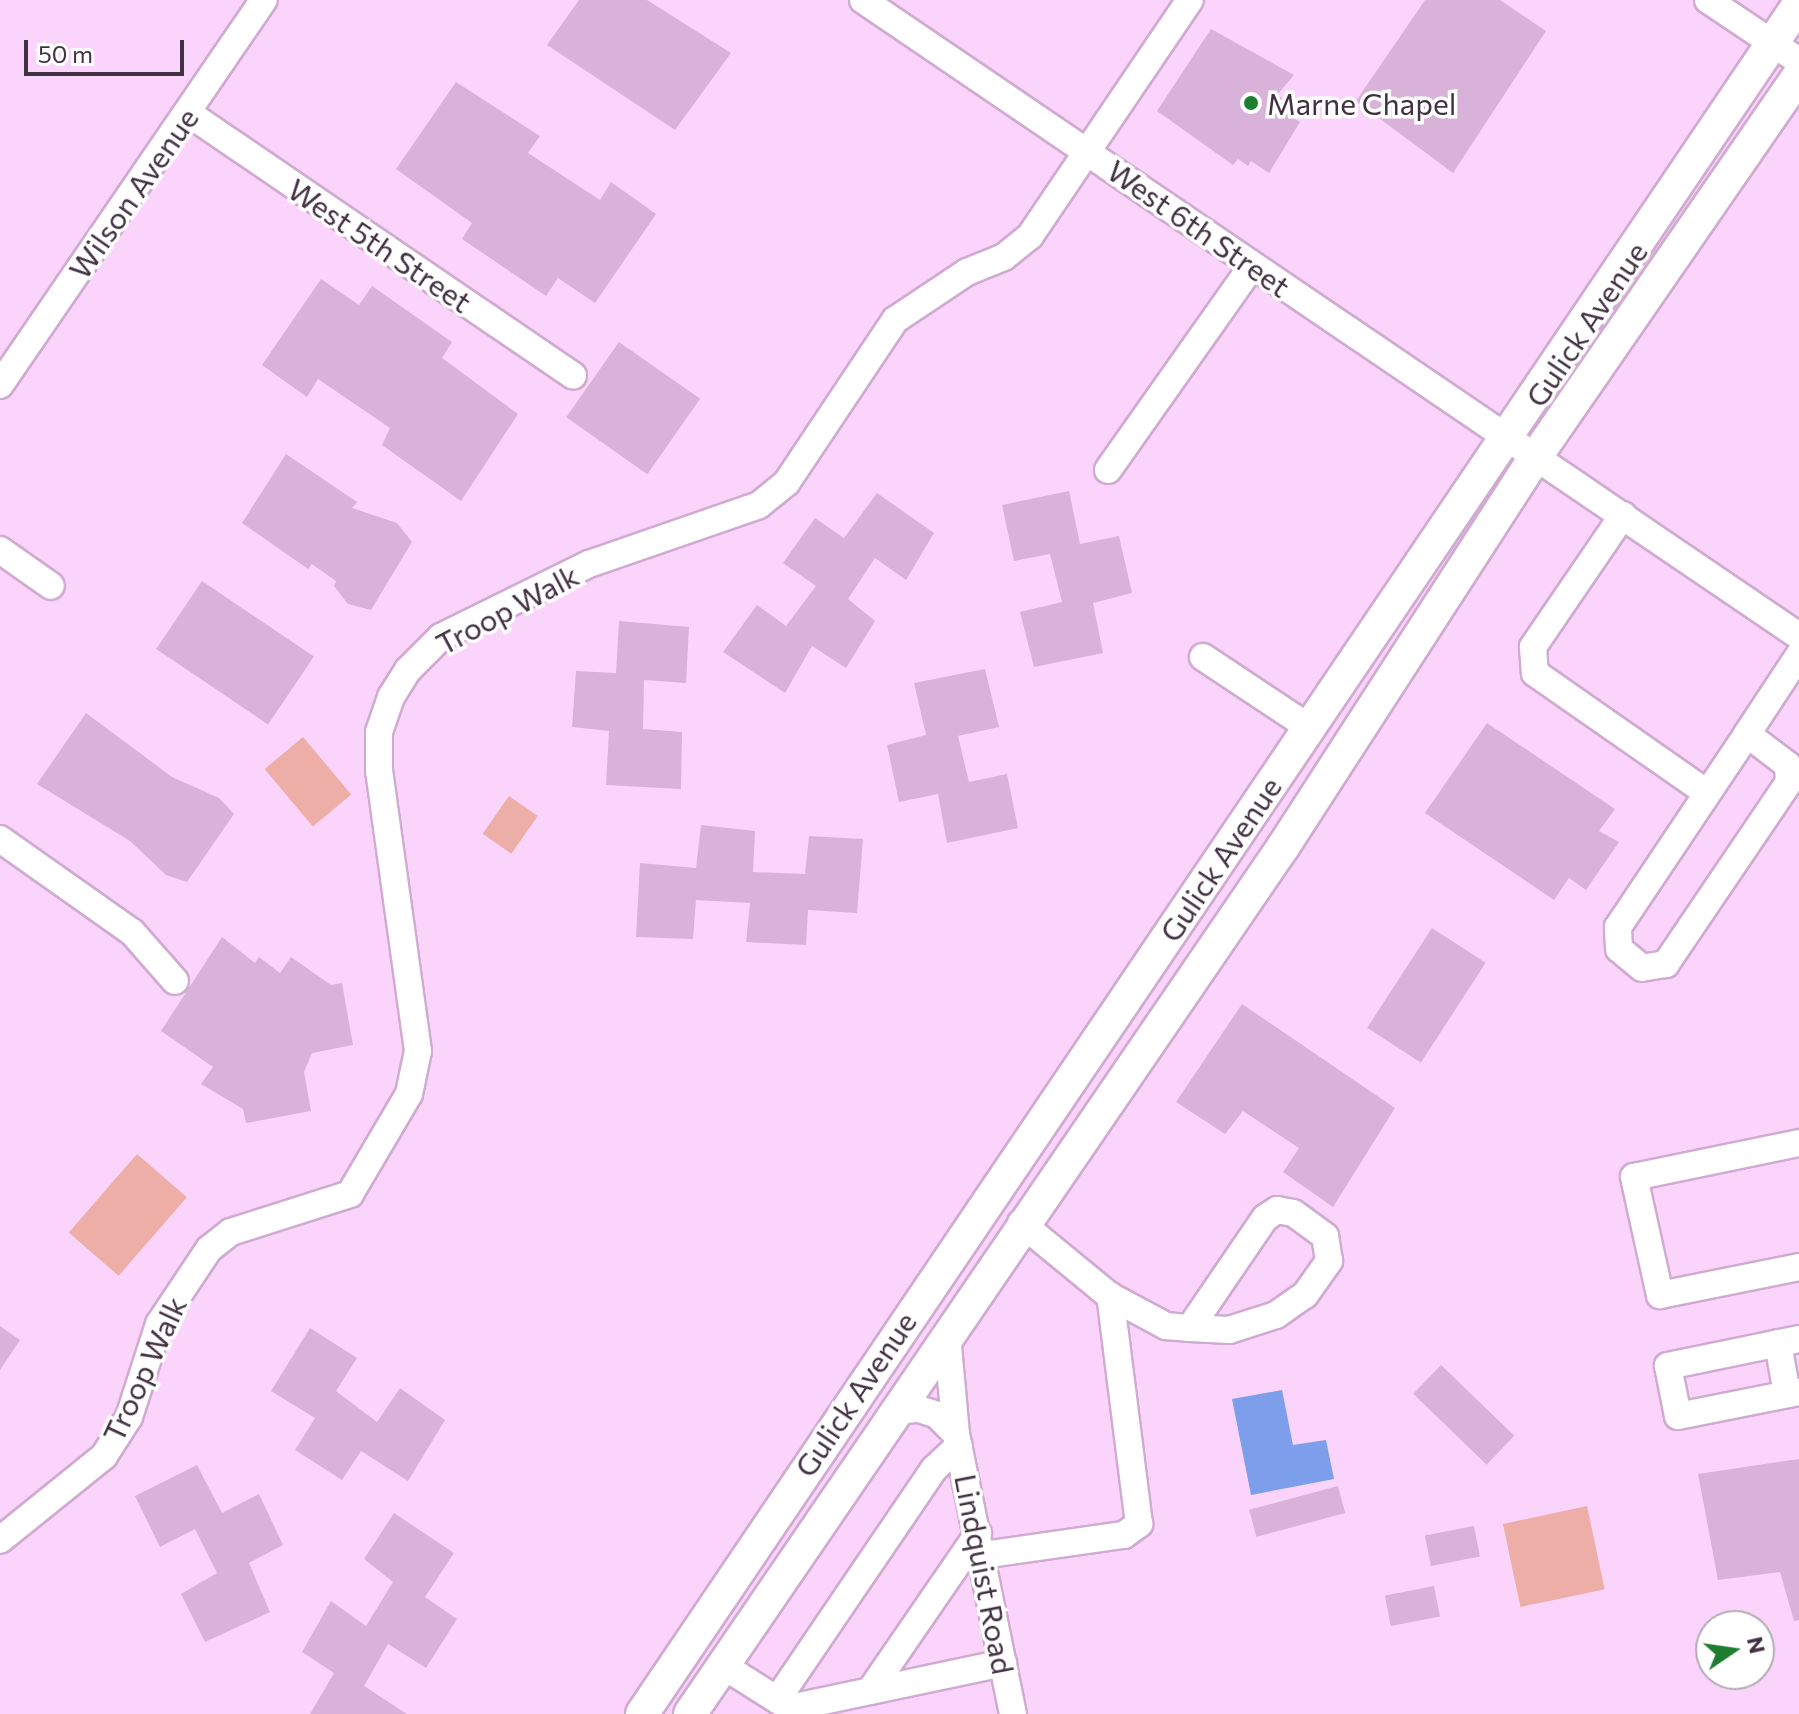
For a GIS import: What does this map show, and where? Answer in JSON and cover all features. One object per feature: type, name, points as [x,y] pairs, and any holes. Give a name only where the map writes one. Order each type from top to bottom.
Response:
[{"type":"main road","name":"Gulick Avenue","points":[[642,1714],[1508,440],[1786,52],[1799,4]]},
{"type":"main road","name":"Gulick Avenue","points":[[690,1714],[1021,1223],[1283,847],[1535,458],[1799,76]]},
{"type":"street","name":"Wilson Avenue","points":[[0,385],[264,0]]},
{"type":"street","name":"Troop Walk","points":[[0,1540],[104,1456],[129,1417],[159,1324],[209,1249],[231,1232],[350,1194],[409,1094],[418,1051],[379,771],[379,732],[391,697],[408,670],[441,637],[589,564],[759,505],[795,471],[895,320],[967,272],[1004,257],[1030,236],[1190,0]]},
{"type":"street","points":[[1708,0],[1786,52]]},
{"type":"street","name":"West 6th Street","points":[[875,3],[1252,266],[1799,636]]},
{"type":"street","name":"West 5th Street","points":[[188,113],[573,376]]},
{"type":"street","points":[[1108,470],[1252,266]]},
{"type":"street","points":[[1623,515],[1533,647],[1535,673],[1707,793]]},
{"type":"street","points":[[0,550],[51,586]]},
{"type":"street","points":[[1747,734],[1788,765],[1789,782],[1666,964],[1642,968],[1619,949],[1618,927],[1799,655]]},
{"type":"street","points":[[1203,657],[1310,728]]},
{"type":"street","points":[[0,839],[132,932],[175,981]]},
{"type":"street","points":[[1799,1143],[1634,1177],[1660,1295],[1799,1267]]},
{"type":"street","points":[[1021,1223],[1110,1296],[1166,1326],[1190,1328],[1229,1330],[1276,1315],[1305,1295],[1329,1261],[1325,1236],[1293,1213],[1277,1210],[1265,1218],[1190,1328]]},
{"type":"street","points":[[870,1691],[980,1544],[1124,1535],[1139,1524],[1110,1296]]},
{"type":"street","name":"Lindquist Road","points":[[947,1335],[958,1440],[1013,1714]]},
{"type":"street","points":[[1788,1341],[1793,1393],[1678,1416],[1668,1366],[1788,1341]]},
{"type":"street","name":"Lindquist Road","points":[[895,1411],[919,1409],[937,1415],[958,1440]]},
{"type":"street","points":[[788,1706],[934,1469],[958,1440]]},
{"type":"street","points":[[722,1665],[788,1706],[1003,1663]]},
{"type":"shaded area","points":[[303,737],[351,794],[313,827],[265,769]]},
{"type":"shaded area","points":[[509,796],[538,816],[511,854],[483,834]]},
{"type":"shaded area","points":[[137,1154],[187,1197],[119,1276],[69,1232]]},
{"type":"shaded area","points":[[1587,1506],[1605,1589],[1521,1607],[1503,1524]]},
{"type":"water","points":[[1282,1390],[1293,1445],[1326,1440],[1334,1479],[1251,1495],[1232,1399]]},
{"type":"building","points":[[579,0],[647,0],[731,53],[675,130],[547,45]]},
{"type":"building","points":[[1425,0],[1500,0],[1546,31],[1453,173],[1356,101]]},
{"type":"building","points":[[1211,29],[1294,75],[1277,95],[1282,98],[1277,108],[1300,122],[1269,173],[1251,161],[1248,166],[1238,159],[1233,165],[1157,111]]},
{"type":"building","points":[[456,82],[540,136],[528,153],[600,200],[611,182],[656,214],[595,303],[558,278],[546,296],[462,239],[472,223],[396,169]]},
{"type":"building","points":[[321,279],[359,305],[372,286],[452,342],[442,358],[518,414],[461,501],[382,445],[390,428],[318,379],[307,397],[262,365]]},
{"type":"building","points":[[619,342],[700,399],[647,474],[566,417]]},
{"type":"building","points":[[286,454],[357,502],[352,508],[397,523],[412,542],[371,610],[348,604],[334,586],[336,581],[312,564],[308,569],[242,523]]},
{"type":"building","points":[[1069,491],[1080,544],[1119,536],[1132,593],[1093,603],[1103,653],[1034,667],[1020,612],[1062,602],[1050,554],[1014,561],[1002,505]]},
{"type":"building","points":[[877,493],[934,533],[906,580],[875,558],[848,599],[875,621],[846,668],[812,646],[785,693],[723,652],[757,605],[786,626],[816,586],[783,563],[815,518],[844,538]]},
{"type":"building","points":[[202,581],[314,656],[268,724],[156,649]]},
{"type":"building","points":[[619,621],[689,627],[686,683],[644,680],[643,729],[682,732],[681,789],[606,785],[609,731],[572,727],[576,671],[616,673]]},
{"type":"building","points":[[985,669],[999,727],[958,736],[969,782],[1007,774],[1018,828],[947,843],[938,794],[899,802],[887,745],[926,735],[914,683]]},
{"type":"building","points":[[86,713],[172,777],[219,798],[234,814],[187,882],[166,875],[130,841],[37,784]]},
{"type":"building","points":[[1487,723],[1615,809],[1599,831],[1619,842],[1586,890],[1569,878],[1554,900],[1425,813]]},
{"type":"building","points":[[701,825],[755,831],[753,872],[805,874],[809,836],[863,839],[857,913],[808,910],[806,945],[746,942],[750,903],[696,900],[693,939],[636,937],[640,863],[696,868]]},
{"type":"building","points":[[1432,928],[1486,963],[1421,1063],[1367,1028]]},
{"type":"building","points":[[222,937],[255,963],[259,957],[280,973],[291,957],[331,985],[342,983],[353,1045],[312,1053],[304,1072],[311,1111],[246,1123],[243,1109],[201,1084],[213,1067],[161,1031]]},
{"type":"building","points":[[1242,1004],[1395,1108],[1333,1207],[1283,1172],[1299,1148],[1243,1111],[1225,1134],[1176,1102]]},
{"type":"building","points":[[0,1326],[20,1340],[0,1370]]},
{"type":"building","points":[[310,1328],[357,1358],[336,1391],[377,1422],[400,1388],[445,1420],[408,1481],[361,1451],[342,1480],[295,1450],[315,1418],[271,1391]]},
{"type":"building","points":[[1441,1365],[1514,1436],[1487,1465],[1413,1394]]},
{"type":"building","points":[[1799,1459],[1799,1620],[1794,1621],[1780,1572],[1718,1580],[1698,1474]]},
{"type":"building","points":[[197,1465],[222,1513],[259,1494],[283,1545],[249,1563],[270,1612],[205,1642],[181,1594],[217,1573],[195,1529],[160,1547],[135,1496]]},
{"type":"building","points":[[1338,1486],[1345,1513],[1256,1537],[1249,1510]]},
{"type":"building","points":[[394,1513],[454,1553],[425,1597],[457,1619],[426,1668],[388,1644],[364,1686],[407,1714],[310,1714],[334,1673],[302,1652],[331,1601],[366,1626],[393,1582],[364,1559]]},
{"type":"building","points":[[1474,1526],[1480,1556],[1431,1566],[1425,1536]]},
{"type":"building","points":[[1434,1586],[1440,1616],[1391,1626],[1385,1596]]},
{"type":"place","name":"Marne Chapel","points":[[1251,103]]}]
